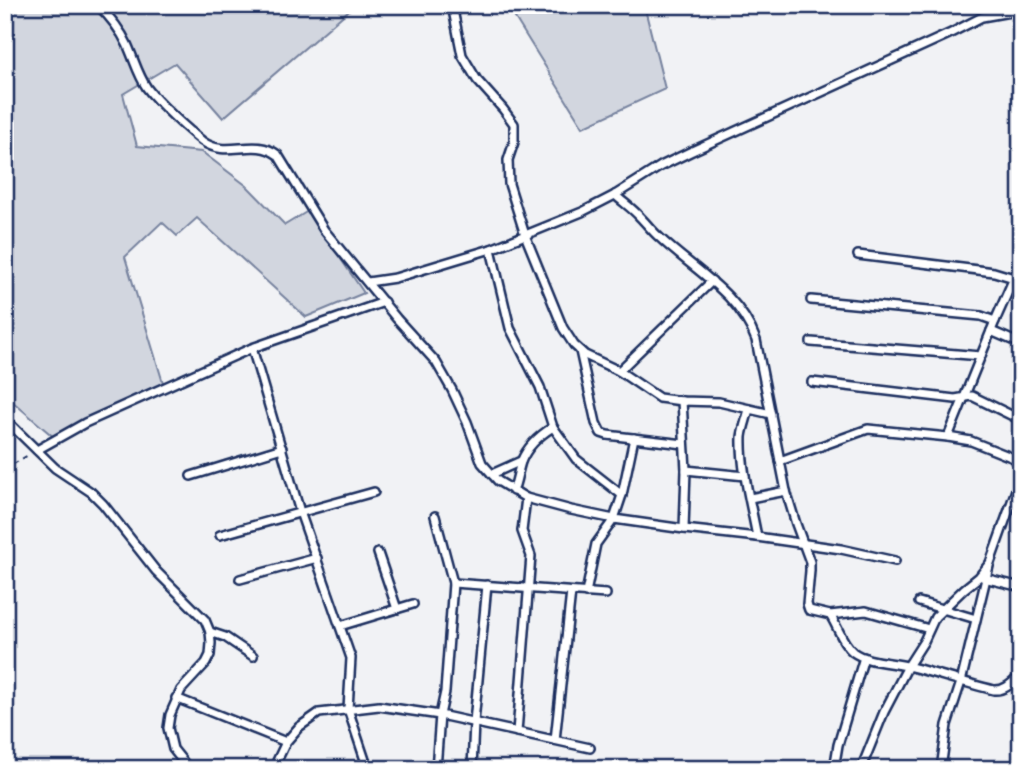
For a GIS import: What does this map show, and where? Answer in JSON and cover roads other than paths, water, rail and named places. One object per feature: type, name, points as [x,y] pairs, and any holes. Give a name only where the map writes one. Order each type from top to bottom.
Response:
[{"type":"street","points":[[98,5],[119,29],[147,88],[203,142],[218,149],[256,146],[271,149],[278,155],[324,230],[445,376],[467,422],[482,463],[498,481],[526,498],[614,519],[841,549],[895,561]]},
{"type":"street","points":[[452,5],[462,55],[477,80],[514,124],[509,184],[525,235],[563,328],[574,345],[659,398],[719,402],[771,414]]},
{"type":"street","points":[[368,282],[395,278],[491,249],[582,212],[676,158],[982,17],[1021,10]]},
{"type":"street","points":[[615,195],[659,237],[733,300],[751,326],[786,491],[810,562],[807,607],[812,612],[830,615],[866,611],[929,629]]},
{"type":"street","points":[[491,249],[510,328],[540,387],[553,427],[576,459],[622,495]]},
{"type":"street","points":[[858,255],[994,272],[1014,278]]},
{"type":"street","points":[[948,437],[995,321],[1021,266]]},
{"type":"street","points":[[619,371],[712,281]]},
{"type":"street","points":[[811,300],[981,316],[995,321]]},
{"type":"street","points":[[37,450],[85,423],[252,348],[384,302]]},
{"type":"street","points":[[991,331],[1021,344]]},
{"type":"street","points":[[811,342],[981,356]]},
{"type":"street","points":[[252,348],[300,512],[351,658],[348,709],[366,763],[365,769]]},
{"type":"street","points":[[580,351],[599,429],[604,434],[684,444]]},
{"type":"street","points":[[812,382],[956,399],[972,396],[1021,420]]},
{"type":"street","points":[[682,401],[686,470],[684,529]]},
{"type":"street","points":[[749,409],[743,436],[745,476],[757,537]]},
{"type":"street","points":[[5,419],[55,468],[91,492],[103,504],[156,570],[205,620],[211,632],[212,643],[206,663],[176,698],[168,728],[173,749],[187,769]]},
{"type":"street","points":[[513,491],[521,461],[531,446],[553,427]]},
{"type":"street","points":[[780,461],[868,429],[971,440],[1021,461]]},
{"type":"street","points":[[586,593],[597,544],[614,519],[622,495],[634,439]]},
{"type":"street","points":[[191,475],[282,449]]},
{"type":"street","points":[[492,474],[521,461]]},
{"type":"street","points":[[686,470],[745,476]]},
{"type":"street","points":[[941,769],[947,725],[961,682],[983,578],[1021,476]]},
{"type":"street","points":[[750,498],[786,491]]},
{"type":"street","points":[[220,535],[374,492]]},
{"type":"street","points":[[517,732],[531,556],[522,531],[526,498]]},
{"type":"street","points":[[435,516],[453,583],[436,769]]},
{"type":"street","points":[[378,553],[397,609]]},
{"type":"street","points":[[240,579],[317,558]]},
{"type":"street","points":[[861,769],[884,712],[942,608],[983,578],[1021,587]]},
{"type":"street","points":[[453,583],[606,594]]},
{"type":"street","points":[[472,769],[486,585]]},
{"type":"street","points":[[555,740],[571,592]]},
{"type":"street","points":[[919,601],[976,619]]},
{"type":"street","points":[[340,626],[413,604]]},
{"type":"street","points":[[830,615],[845,643],[864,657],[999,691],[1021,675]]},
{"type":"street","points":[[211,632],[225,637],[253,656]]},
{"type":"street","points":[[834,769],[838,745],[864,657]]},
{"type":"street","points":[[176,698],[286,742]]},
{"type":"street","points":[[277,761],[286,742],[299,727],[319,713],[379,706],[440,715],[590,748]]}]
